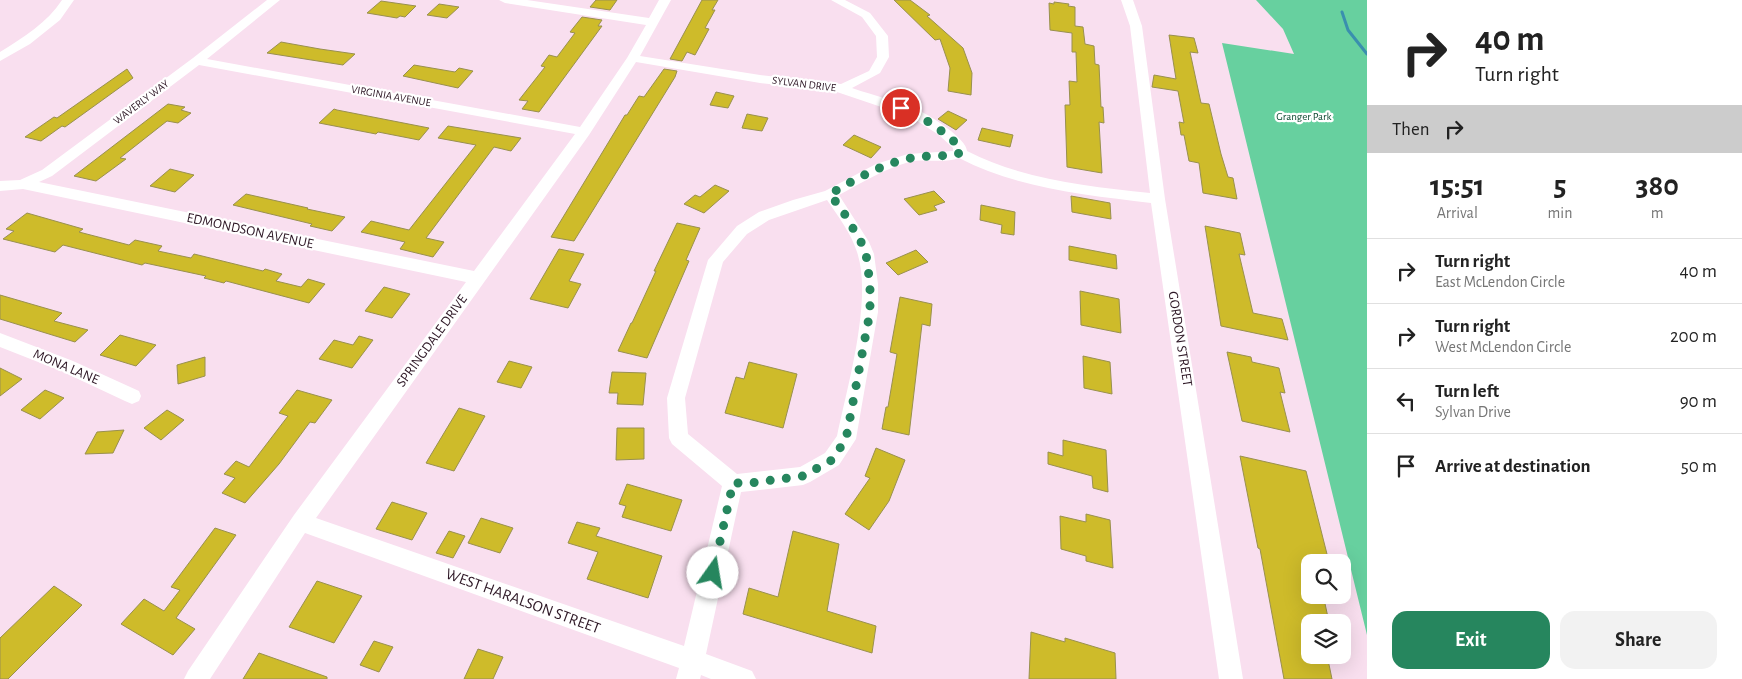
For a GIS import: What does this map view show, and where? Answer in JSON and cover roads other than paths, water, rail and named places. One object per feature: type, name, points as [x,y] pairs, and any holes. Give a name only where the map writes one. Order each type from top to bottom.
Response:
[{"type":"street","points":[[0,57],[26,41],[56,18],[68,0]]},
{"type":"street","name":"WAVERLY WAY","points":[[0,186],[23,184],[47,173],[274,0]]},
{"type":"street","points":[[505,0],[651,22]]},
{"type":"street","name":"SPRINGDALE DRIVE","points":[[196,679],[301,522],[584,132],[634,58],[651,22],[665,0]]},
{"type":"street","points":[[837,0],[866,15],[882,36],[883,57],[874,73],[841,89]]},
{"type":"street","name":"GORDON STREET","points":[[1127,0],[1136,26],[1158,199],[1231,679]]},
{"type":"street","name":"SYLVAN DRIVE","points":[[634,58],[760,79],[800,82],[841,89],[916,114],[944,132],[960,147],[960,153],[977,163],[1009,174],[1056,184],[1158,199]]},
{"type":"street","name":"VIRGINIA AVENUE","points":[[196,61],[584,132]]},
{"type":"street","points":[[830,194],[861,242],[866,254],[870,284],[870,312],[846,439],[832,460],[803,476],[750,483],[733,483],[679,438],[676,398],[716,260],[742,230],[764,216],[798,203],[830,194],[881,167],[908,158],[932,155],[949,156],[960,153]]},
{"type":"street","name":"EDMONDSON AVENUE","points":[[23,184],[477,278]]},
{"type":"street","name":"MONA LANE","points":[[0,340],[67,366],[132,396]]},
{"type":"street","points":[[691,670],[733,483]]},
{"type":"street","name":"WEST HARALSON STREET","points":[[301,522],[691,670],[744,679]]},
{"type":"waterway","points":[[1342,12],[1348,30],[1367,54]]},
{"type":"park label","name":"Granger Park","points":[[1304,116]]}]
